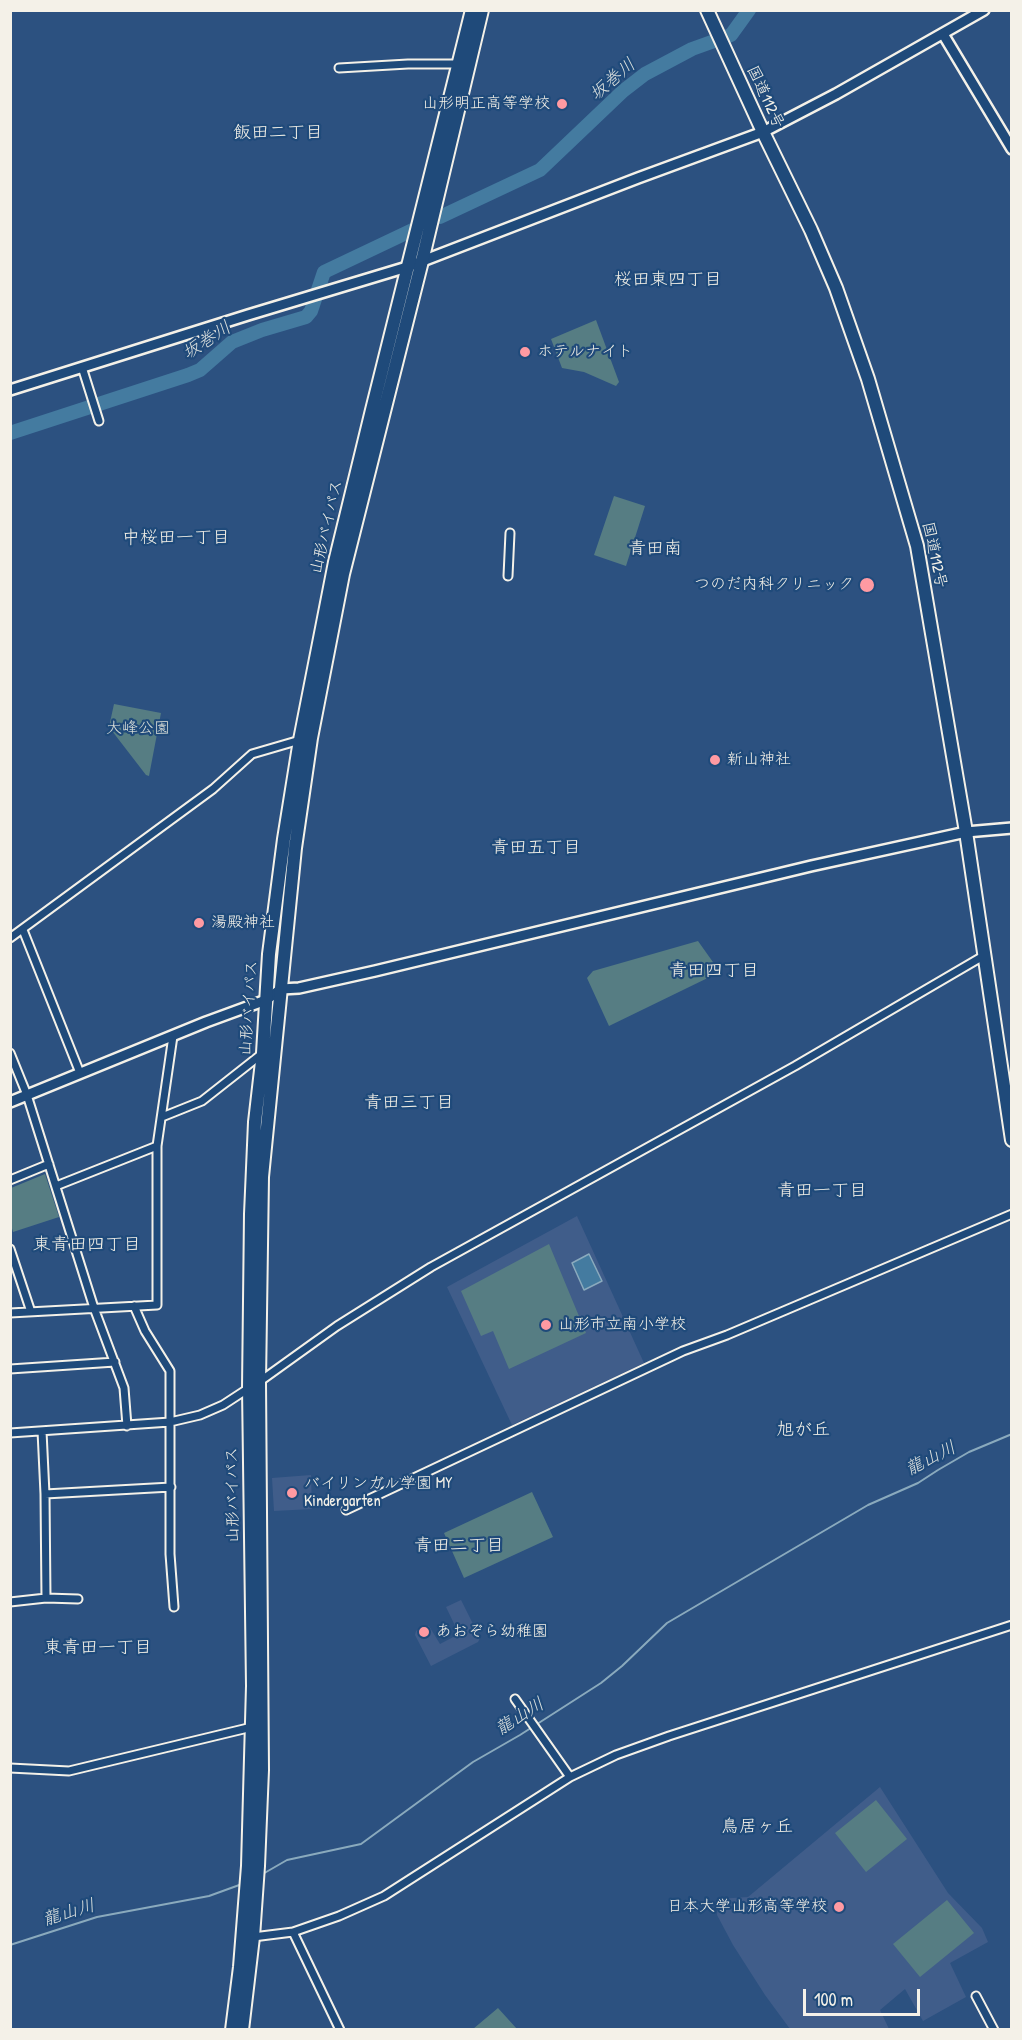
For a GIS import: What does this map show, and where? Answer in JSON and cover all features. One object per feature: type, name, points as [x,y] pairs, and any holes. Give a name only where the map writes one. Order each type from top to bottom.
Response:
[{"type":"highway","name":"山形バイパス","points":[[232,2030],[250,1910],[261,1770],[251,1214],[255,1122],[277,895],[300,740],[336,562],[471,10]]},
{"type":"highway","name":"山形バイパス","points":[[253,1866],[254,1385],[262,1177],[295,848],[308,759],[343,574],[484,10]]},
{"type":"highway","name":"国道112号","points":[[707,10],[763,132],[812,230],[847,314],[917,546],[966,832],[1011,1140]]},
{"type":"highway","name":"山形バイパス","points":[[242,2030],[253,1937],[250,1910]]},
{"type":"street","points":[[10,390],[407,267],[763,132],[836,94],[984,10]]},
{"type":"street","points":[[943,34],[1011,149]]},
{"type":"street","points":[[339,68],[459,64]]},
{"type":"street","points":[[82,367],[99,421]]},
{"type":"street","points":[[508,576],[510,533]]},
{"type":"street","points":[[10,938],[213,789],[252,754],[300,740]]},
{"type":"street","points":[[10,1102],[266,1000],[281,989],[299,988],[681,896],[966,832],[1011,828]]},
{"type":"street","points":[[23,930],[80,1073]]},
{"type":"street","points":[[10,1432],[170,1422],[223,1405],[337,1326],[431,1267],[795,1066],[985,956]]},
{"type":"street","points":[[10,1313],[157,1305],[158,1146],[173,1036]]},
{"type":"street","points":[[10,1053],[27,1095],[94,1308],[124,1388],[127,1426]]},
{"type":"street","points":[[162,1117],[202,1101],[262,1053]]},
{"type":"street","points":[[56,1186],[158,1146]]},
{"type":"street","points":[[10,1180],[49,1164]]},
{"type":"street","points":[[346,1510],[683,1351],[727,1335],[1011,1214]]},
{"type":"street","points":[[10,1249],[32,1312]]},
{"type":"street","points":[[134,1306],[145,1331],[170,1371],[170,1554],[174,1607]]},
{"type":"street","points":[[10,1369],[115,1362]]},
{"type":"street","points":[[42,1431],[45,1494],[45,1599]]},
{"type":"street","points":[[45,1494],[171,1487]]},
{"type":"street","points":[[10,1602],[78,1599]]},
{"type":"street","points":[[253,1937],[294,1932],[339,1916],[400,1887],[570,1777],[616,1755],[1011,1625]]},
{"type":"street","points":[[515,1699],[570,1777]]},
{"type":"street","points":[[10,1768],[69,1771],[252,1727]]},
{"type":"street","points":[[294,1932],[340,2030]]},
{"type":"street","points":[[976,1996],[994,2030]]},
{"type":"shaded area","name":"山形市立南小学校","points":[[577,1216],[644,1363],[512,1425],[447,1287]]},
{"type":"shaded area","points":[[589,1254],[602,1281],[584,1290],[572,1263]]},
{"type":"shaded area","name":"バイリンガル学園 MY Kindergarten","points":[[311,1475],[312,1509],[274,1511],[272,1478]]},
{"type":"shaded area","name":"あおぞら幼稚園","points":[[461,1600],[480,1638],[478,1642],[431,1666],[415,1635],[416,1631],[422,1626],[429,1626],[440,1644],[459,1634],[446,1607]]},
{"type":"shaded area","name":"日本大学山形高等学校","points":[[880,1787],[948,1893],[982,1928],[988,1942],[950,1963],[966,1997],[923,2021],[905,1989],[880,2010],[889,2029],[790,2029],[733,1945],[717,1915],[718,1899],[748,1897]]},
{"type":"green space","points":[[596,320],[619,382],[616,386],[584,372],[562,368],[551,339]]},
{"type":"green space","points":[[614,496],[645,506],[626,566],[594,555]]},
{"type":"green space","name":"大峰公園","points":[[114,704],[161,713],[149,776],[109,727]]},
{"type":"green space","points":[[698,941],[720,972],[609,1026],[587,978],[593,971]]},
{"type":"green space","points":[[45,1174],[59,1217],[13,1232],[11,1188]]},
{"type":"green space","points":[[549,1244],[586,1333],[509,1369],[493,1331],[481,1336],[461,1291]]},
{"type":"green space","points":[[532,1492],[553,1537],[464,1578],[444,1533]]},
{"type":"green space","points":[[876,1800],[907,1839],[866,1872],[835,1833]]},
{"type":"green space","points":[[947,1900],[974,1933],[920,1977],[893,1944]]},
{"type":"green space","points":[[498,2008],[517,2029],[473,2029]]},
{"type":"waterway","name":"坂巻川","points":[[440,217],[540,170],[623,91],[645,74],[692,49],[731,35],[749,10]]},
{"type":"waterway","name":"坂巻川","points":[[10,433],[188,375],[200,370],[232,342],[306,317],[311,311],[324,272],[423,225]]},
{"type":"waterway","name":"龍山川","points":[[261,1875],[287,1860],[361,1844],[473,1762],[601,1683],[667,1623],[868,1505],[918,1483],[969,1452],[1012,1434]]},
{"type":"waterway","name":"龍山川","points":[[10,1945],[97,1917],[209,1896],[242,1884]]},
{"type":"place","name":"山形明正高等学校","points":[[562,104]]},
{"type":"place","name":"ホテルナイト","points":[[525,352]]},
{"type":"place","name":"つのだ内科クリニック","points":[[867,585]]},
{"type":"place","name":"新山神社","points":[[715,760]]},
{"type":"place","name":"湯殿神社","points":[[199,923]]},
{"type":"place","name":"山形市立南小学校","points":[[546,1325]]},
{"type":"place","name":"バイリンガル学園 MY Kindergarten","points":[[292,1493]]},
{"type":"place","name":"あおぞら幼稚園","points":[[424,1632]]},
{"type":"place","name":"日本大学山形高等学校","points":[[839,1907]]},
{"type":"district","name":"飯田二丁目","points":[[278,133]]},
{"type":"district","name":"桜田東四丁目","points":[[668,280]]},
{"type":"district","name":"中桜田一丁目","points":[[176,538]]},
{"type":"district","name":"青田南","points":[[655,549]]},
{"type":"district","name":"青田五丁目","points":[[536,848]]},
{"type":"district","name":"青田四丁目","points":[[714,971]]},
{"type":"district","name":"青田三丁目","points":[[409,1103]]},
{"type":"district","name":"青田一丁目","points":[[822,1191]]},
{"type":"district","name":"東青田四丁目","points":[[87,1245]]},
{"type":"district","name":"旭が丘","points":[[803,1430]]},
{"type":"district","name":"青田二丁目","points":[[459,1546]]},
{"type":"district","name":"東青田一丁目","points":[[98,1648]]},
{"type":"district","name":"鳥居ヶ丘","points":[[757,1827]]}]
